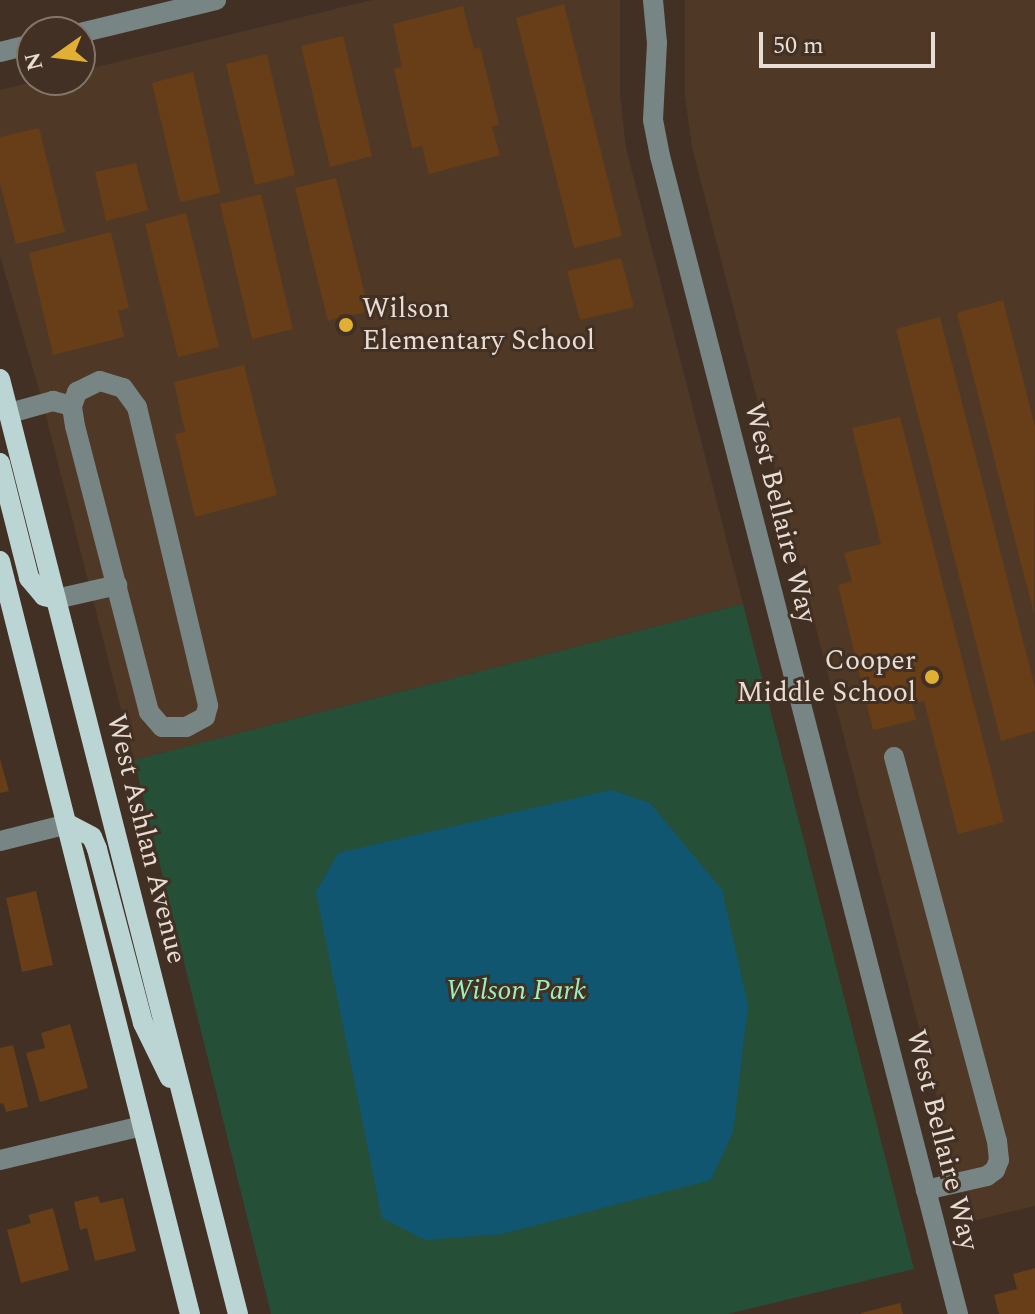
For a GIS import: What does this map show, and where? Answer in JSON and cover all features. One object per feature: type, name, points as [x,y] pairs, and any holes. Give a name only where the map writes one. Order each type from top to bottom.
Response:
[{"type":"main road","name":"West Ashlan Avenue","points":[[0,379],[238,1314]]},
{"type":"main road","points":[[0,463],[29,578],[44,596],[56,599]]},
{"type":"main road","points":[[0,561],[190,1314]]},
{"type":"main road","points":[[68,824],[92,837],[97,849],[143,1023],[188,1114]]},
{"type":"street","points":[[96,29],[216,0]]},
{"type":"street","name":"West Bellaire Way","points":[[653,0],[657,43],[653,120],[660,156],[958,1314]]},
{"type":"street","points":[[100,381],[123,388],[137,407],[208,706],[205,717],[195,724],[162,727],[149,712],[117,585],[72,406],[77,392],[100,381]]},
{"type":"street","points":[[10,413],[53,401],[72,406]]},
{"type":"street","points":[[56,599],[117,585]]},
{"type":"street","points":[[894,757],[997,1141],[999,1160],[995,1170],[987,1176],[926,1190]]},
{"type":"street","points":[[0,841],[68,824]]},
{"type":"street","points":[[0,1160],[142,1126]]},
{"type":"shaded area","name":"Wilson Elementary School","points":[[372,0],[620,0],[620,94],[626,148],[743,604],[134,760],[40,393],[0,256],[0,90],[16,86],[16,96],[96,96],[96,67]]},
{"type":"shaded area","name":"Cooper Middle School","points":[[685,0],[1035,0],[1035,1206],[969,1222],[692,147],[685,97]]},
{"type":"green space","name":"Wilson Park","points":[[743,604],[914,1269],[728,1314],[271,1314],[134,760]]},
{"type":"water","points":[[611,790],[650,803],[722,890],[748,1005],[733,1132],[711,1180],[502,1234],[425,1240],[382,1218],[316,892],[338,853]]},
{"type":"building","points":[[564,4],[622,236],[574,248],[516,18]]},
{"type":"building","points":[[463,6],[474,49],[480,47],[499,124],[492,127],[500,155],[429,174],[422,146],[412,148],[394,69],[402,67],[393,24]]},
{"type":"building","points":[[343,36],[372,156],[330,167],[301,46]]},
{"type":"building","points":[[267,54],[295,175],[255,185],[226,64]]},
{"type":"building","points":[[193,72],[220,193],[180,202],[152,83]]},
{"type":"building","points":[[39,128],[65,232],[16,244],[0,184],[0,137]]},
{"type":"building","points":[[136,163],[148,210],[106,221],[95,172]]},
{"type":"building","points":[[336,178],[369,311],[328,321],[295,188]]},
{"type":"building","points":[[261,194],[293,329],[252,339],[220,204]]},
{"type":"building","points":[[186,213],[219,347],[178,357],[145,224]]},
{"type":"building","points":[[111,232],[129,308],[118,311],[124,337],[53,355],[29,253]]},
{"type":"building","points":[[621,258],[634,307],[580,320],[567,271]]},
{"type":"building","points":[[1003,300],[1035,427],[1034,614],[957,313]]},
{"type":"building","points":[[940,317],[1035,687],[1035,731],[1001,741],[896,329]]},
{"type":"building","points":[[244,365],[277,495],[195,517],[175,434],[185,432],[174,382]]},
{"type":"building","points":[[900,417],[1004,822],[958,834],[924,701],[912,704],[916,720],[873,730],[838,585],[852,581],[844,553],[881,544],[852,428]]},
{"type":"building","points":[[0,759],[9,791],[0,793]]},
{"type":"building","points":[[36,891],[53,965],[22,972],[6,898]]},
{"type":"building","points":[[70,1024],[88,1088],[40,1102],[26,1053],[45,1048],[41,1033]]},
{"type":"building","points":[[13,1045],[28,1107],[6,1112],[3,1103],[0,1104],[0,1048]]},
{"type":"building","points":[[98,1196],[100,1203],[123,1198],[136,1251],[95,1261],[87,1228],[80,1230],[74,1202]]},
{"type":"building","points":[[53,1208],[69,1270],[21,1283],[7,1230],[31,1223],[28,1215]]},
{"type":"building","points":[[1035,1268],[1035,1314],[999,1314],[994,1295],[1017,1289],[1013,1274]]},
{"type":"building","points":[[900,1303],[903,1314],[861,1314],[861,1313]]},
{"type":"place","name":"Wilson Elementary School","points":[[346,325]]},
{"type":"place","name":"Cooper Middle School","points":[[932,677]]}]
